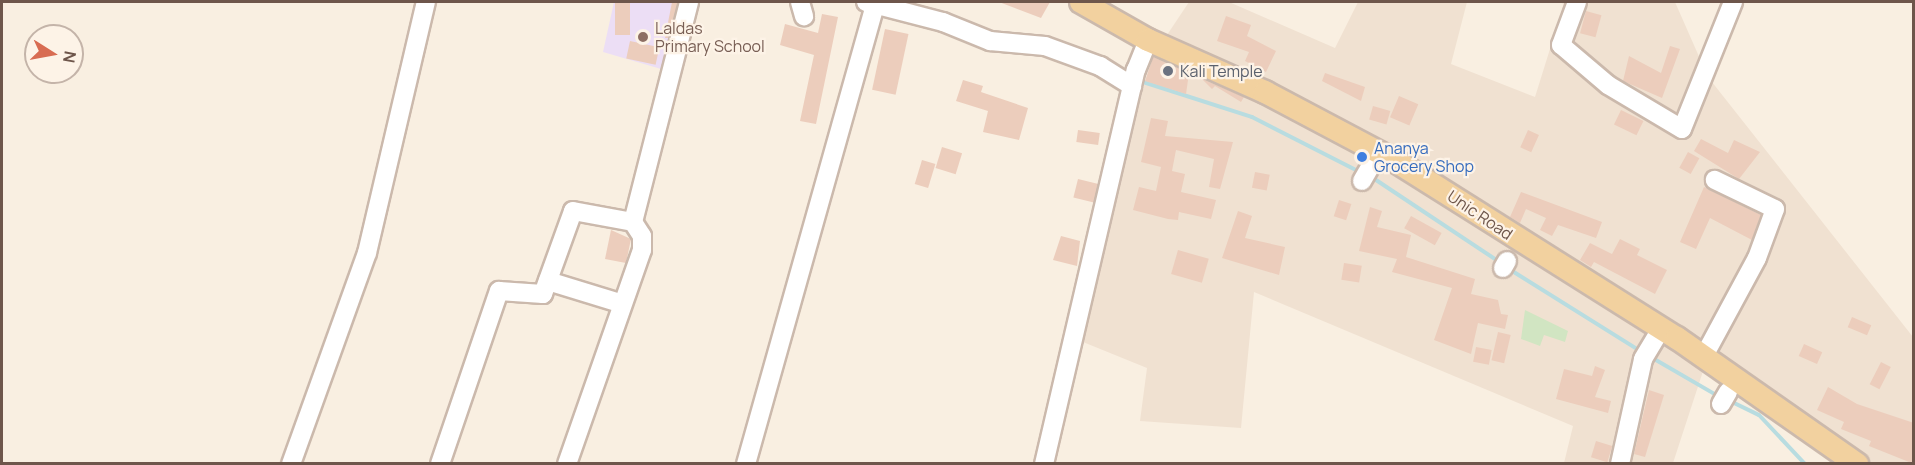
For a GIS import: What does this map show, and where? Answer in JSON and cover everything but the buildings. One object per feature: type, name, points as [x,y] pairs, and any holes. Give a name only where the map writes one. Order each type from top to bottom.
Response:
[{"type":"main road","name":"Unic Road","points":[[1081,2],[1148,40],[1265,92],[1370,167],[1660,329],[1704,356],[1857,464]]},
{"type":"street","points":[[291,464],[367,253],[426,2]]},
{"type":"street","points":[[567,464],[620,303],[643,242],[633,222],[689,2]]},
{"type":"street","points":[[1577,2],[1561,45],[1608,85],[1682,129],[1733,2]]},
{"type":"street","points":[[746,464],[871,3],[943,22],[990,41],[1045,45],[1134,78]]},
{"type":"street","points":[[1044,464],[1134,78],[1148,40]]},
{"type":"street","points":[[1704,356],[1757,258],[1775,209],[1715,180]]},
{"type":"street","points":[[440,464],[499,291],[541,294],[548,281],[569,213],[633,222]]},
{"type":"street","points":[[548,281],[620,303]]},
{"type":"street","points":[[1620,464],[1646,354],[1660,329]]},
{"type":"shaded area","name":"Laldas Primary School","points":[[614,2],[688,2],[668,71],[603,52]]},
{"type":"shaded area","points":[[1189,2],[1229,2],[1335,48],[1358,2],[1467,2],[1451,64],[1535,97],[1564,4],[1559,2],[1675,2],[1708,77],[1913,337],[1913,463],[1831,463],[1797,422],[1706,362],[1673,463],[1564,463],[1573,426],[1254,292],[1241,428],[1140,421],[1147,368],[1083,342],[1138,101],[1159,47]]},
{"type":"green space","points":[[1525,310],[1568,331],[1565,342],[1544,335],[1540,346],[1521,339]]},
{"type":"waterway","points":[[1140,81],[1252,117],[1360,172]]},
{"type":"waterway","points":[[1370,176],[1501,263]]},
{"type":"waterway","points":[[1509,269],[1640,351]]},
{"type":"waterway","points":[[1649,356],[1718,396]]},
{"type":"waterway","points":[[1728,400],[1759,415],[1805,464]]},
{"type":"place","name":"Laldas Primary School","points":[[643,37]]},
{"type":"place","name":"Kali Temple","points":[[1168,71]]},
{"type":"place","name":"Ananya Grocery Shop","points":[[1362,157]]}]
